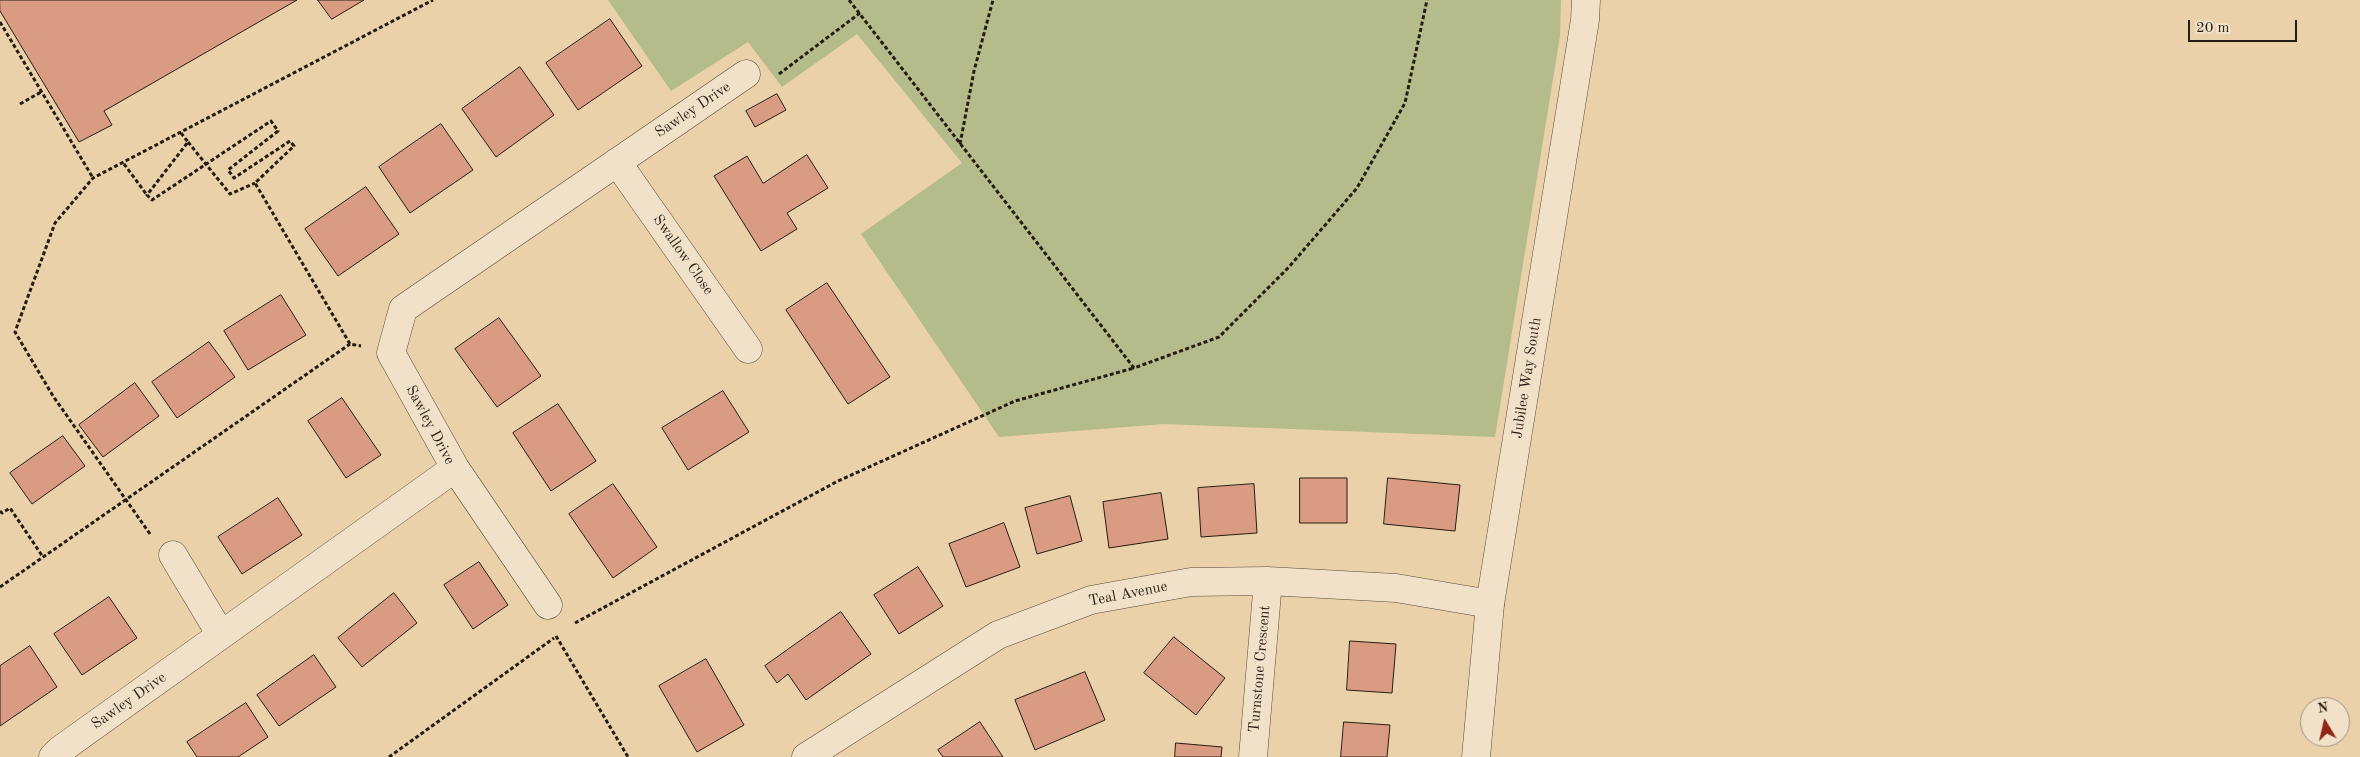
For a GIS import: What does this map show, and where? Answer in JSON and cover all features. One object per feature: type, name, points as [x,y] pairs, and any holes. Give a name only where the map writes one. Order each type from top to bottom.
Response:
[{"type":"street","name":"Jubilee Way South","points":[[1476,757],[1490,604],[1583,30],[1586,0]]},
{"type":"street","name":"Sawley Drive","points":[[53,757],[60,750],[456,468],[391,353],[403,309],[746,74]]},
{"type":"street","name":"Swallow Close","points":[[617,162],[748,348]]},
{"type":"street","points":[[456,468],[548,605]]},
{"type":"street","points":[[173,555],[221,636]]},
{"type":"street","name":"Teal Avenue","points":[[806,757],[998,635],[1091,600],[1191,582],[1268,581],[1396,588],[1490,604]]},
{"type":"street","name":"Turnstone Crescent","points":[[1253,757],[1268,581]]},
{"type":"path","points":[[173,555],[150,534],[53,396],[16,332],[55,223],[93,178],[124,164],[433,0]]},
{"type":"path","points":[[849,0],[1134,368]]},
{"type":"path","points":[[960,145],[974,71],[993,0]]},
{"type":"path","points":[[574,625],[838,481],[1015,401],[1134,368],[1219,336],[1289,267],[1357,188],[1405,103],[1427,0]]},
{"type":"path","points":[[746,74],[760,88],[860,13]]},
{"type":"path","points":[[0,22],[93,178]]},
{"type":"path","points":[[20,104],[41,92]]},
{"type":"path","points":[[124,164],[152,200],[207,165],[271,121],[278,131],[228,170],[234,178],[290,140],[294,146],[255,183],[230,194],[207,165],[188,142],[182,132]]},
{"type":"path","points":[[148,195],[188,142]]},
{"type":"path","points":[[255,183],[350,344]]},
{"type":"path","points":[[0,586],[350,344],[391,353]]},
{"type":"path","points":[[0,511],[2,513],[10,508],[43,557]]},
{"type":"path","points":[[389,757],[561,633]]},
{"type":"path","points":[[556,636],[628,757]]},
{"type":"green space","points":[[608,0],[1561,0],[1560,36],[1495,437],[1164,424],[999,437],[861,234],[962,163],[857,34],[782,87],[748,42],[671,91]]},
{"type":"building","points":[[0,0],[297,0],[104,111],[112,125],[79,142],[0,11]]},
{"type":"building","points":[[318,0],[364,0],[332,19]]},
{"type":"building","points":[[610,19],[642,66],[578,110],[546,63]]},
{"type":"building","points":[[520,67],[554,115],[496,157],[462,109]]},
{"type":"building","points":[[777,94],[786,110],[755,127],[746,111]]},
{"type":"building","points":[[441,124],[473,170],[410,213],[379,167]]},
{"type":"building","points":[[807,155],[828,188],[787,213],[797,229],[761,251],[714,176],[747,156],[763,183]]},
{"type":"building","points":[[366,187],[399,234],[338,276],[305,229]]},
{"type":"building","points":[[827,283],[890,377],[848,404],[786,310]]},
{"type":"building","points":[[281,295],[306,335],[248,370],[224,331]]},
{"type":"building","points":[[499,318],[541,376],[497,407],[455,349]]},
{"type":"building","points":[[209,342],[235,377],[177,418],[152,382]]},
{"type":"building","points":[[135,383],[159,416],[103,457],[79,425]]},
{"type":"building","points":[[723,391],[749,432],[688,470],[662,428]]},
{"type":"building","points":[[342,398],[381,455],[346,478],[308,421]]},
{"type":"building","points":[[558,404],[596,461],[551,491],[513,433]]},
{"type":"building","points":[[63,436],[85,466],[32,504],[10,473]]},
{"type":"building","points":[[1300,478],[1347,478],[1347,523],[1300,523]]},
{"type":"building","points":[[1388,478],[1460,485],[1455,531],[1384,524]]},
{"type":"building","points":[[613,484],[657,547],[613,578],[569,514]]},
{"type":"building","points":[[1254,484],[1257,533],[1201,537],[1198,488]]},
{"type":"building","points":[[1161,493],[1168,539],[1109,548],[1103,502]]},
{"type":"building","points":[[1070,496],[1082,541],[1037,554],[1025,508]]},
{"type":"building","points":[[278,498],[302,535],[242,574],[218,537]]},
{"type":"building","points":[[1004,523],[1020,567],[966,587],[949,544]]},
{"type":"building","points":[[479,562],[508,605],[473,629],[444,585]]},
{"type":"building","points":[[918,567],[943,606],[899,634],[874,595]]},
{"type":"building","points":[[394,593],[417,623],[362,667],[338,638]]},
{"type":"building","points":[[109,597],[137,638],[82,675],[54,634]]},
{"type":"building","points":[[841,612],[871,654],[806,700],[788,674],[777,683],[765,666]]},
{"type":"building","points":[[1174,637],[1225,678],[1196,715],[1144,673]]},
{"type":"building","points":[[1350,641],[1396,644],[1392,693],[1347,690]]},
{"type":"building","points":[[30,646],[57,687],[0,726],[0,666]]},
{"type":"building","points":[[314,655],[336,687],[279,726],[257,695]]},
{"type":"building","points":[[706,659],[744,725],[697,752],[659,686]]},
{"type":"building","points":[[1085,672],[1105,720],[1035,750],[1015,700]]},
{"type":"building","points":[[246,703],[268,737],[238,757],[197,757],[187,742]]},
{"type":"building","points":[[980,722],[1003,757],[943,757],[938,750]]},
{"type":"building","points":[[1344,722],[1390,725],[1387,757],[1341,757]]},
{"type":"building","points":[[1176,743],[1222,747],[1221,757],[1175,757]]}]
